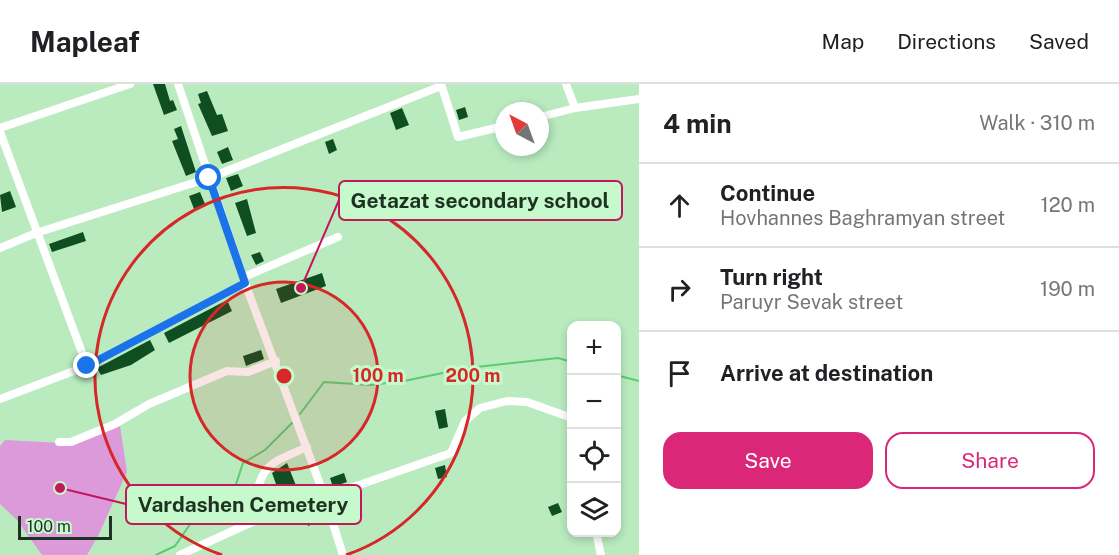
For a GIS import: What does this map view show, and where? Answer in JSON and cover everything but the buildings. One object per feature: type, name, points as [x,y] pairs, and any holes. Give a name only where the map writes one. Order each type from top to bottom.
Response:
[{"type":"street","points":[[87,366],[36,233],[0,130],[130,84]]},
{"type":"street","points":[[178,84],[244,280],[307,447],[343,555]]},
{"type":"street","points":[[566,84],[575,108]]},
{"type":"street","points":[[0,248],[36,233],[209,178],[441,85],[458,137],[495,128]]},
{"type":"street","points":[[549,115],[575,108],[639,99]]},
{"type":"street","points":[[0,399],[87,366],[244,280],[338,237]]},
{"type":"street","points":[[59,442],[71,442],[115,424],[148,404],[227,371],[248,372],[276,362]]},
{"type":"street","points":[[180,555],[250,523],[324,495],[452,453],[465,421],[480,408],[507,401],[527,402],[567,416]]},
{"type":"street","points":[[255,499],[258,481],[264,470],[307,447]]},
{"type":"street","points":[[597,537],[601,555]]},
{"type":"shaded area","points":[[120,426],[127,472],[87,555],[42,555],[17,520],[0,504],[0,446],[5,440],[62,443]]},
{"type":"waterway","points":[[300,414],[324,382],[370,385],[404,381],[467,368],[558,358],[567,361]]},
{"type":"waterway","points":[[621,376],[639,381]]},
{"type":"waterway","points":[[156,555],[175,546],[202,507],[233,493],[243,463],[265,450],[292,423]]},
{"type":"place","name":"Getazat secondary school","points":[[301,288]]},
{"type":"place","name":"Vardashen Cemetery","points":[[60,488]]},
{"type":"route","points":[[87,366],[245,283],[209,178]]}]
